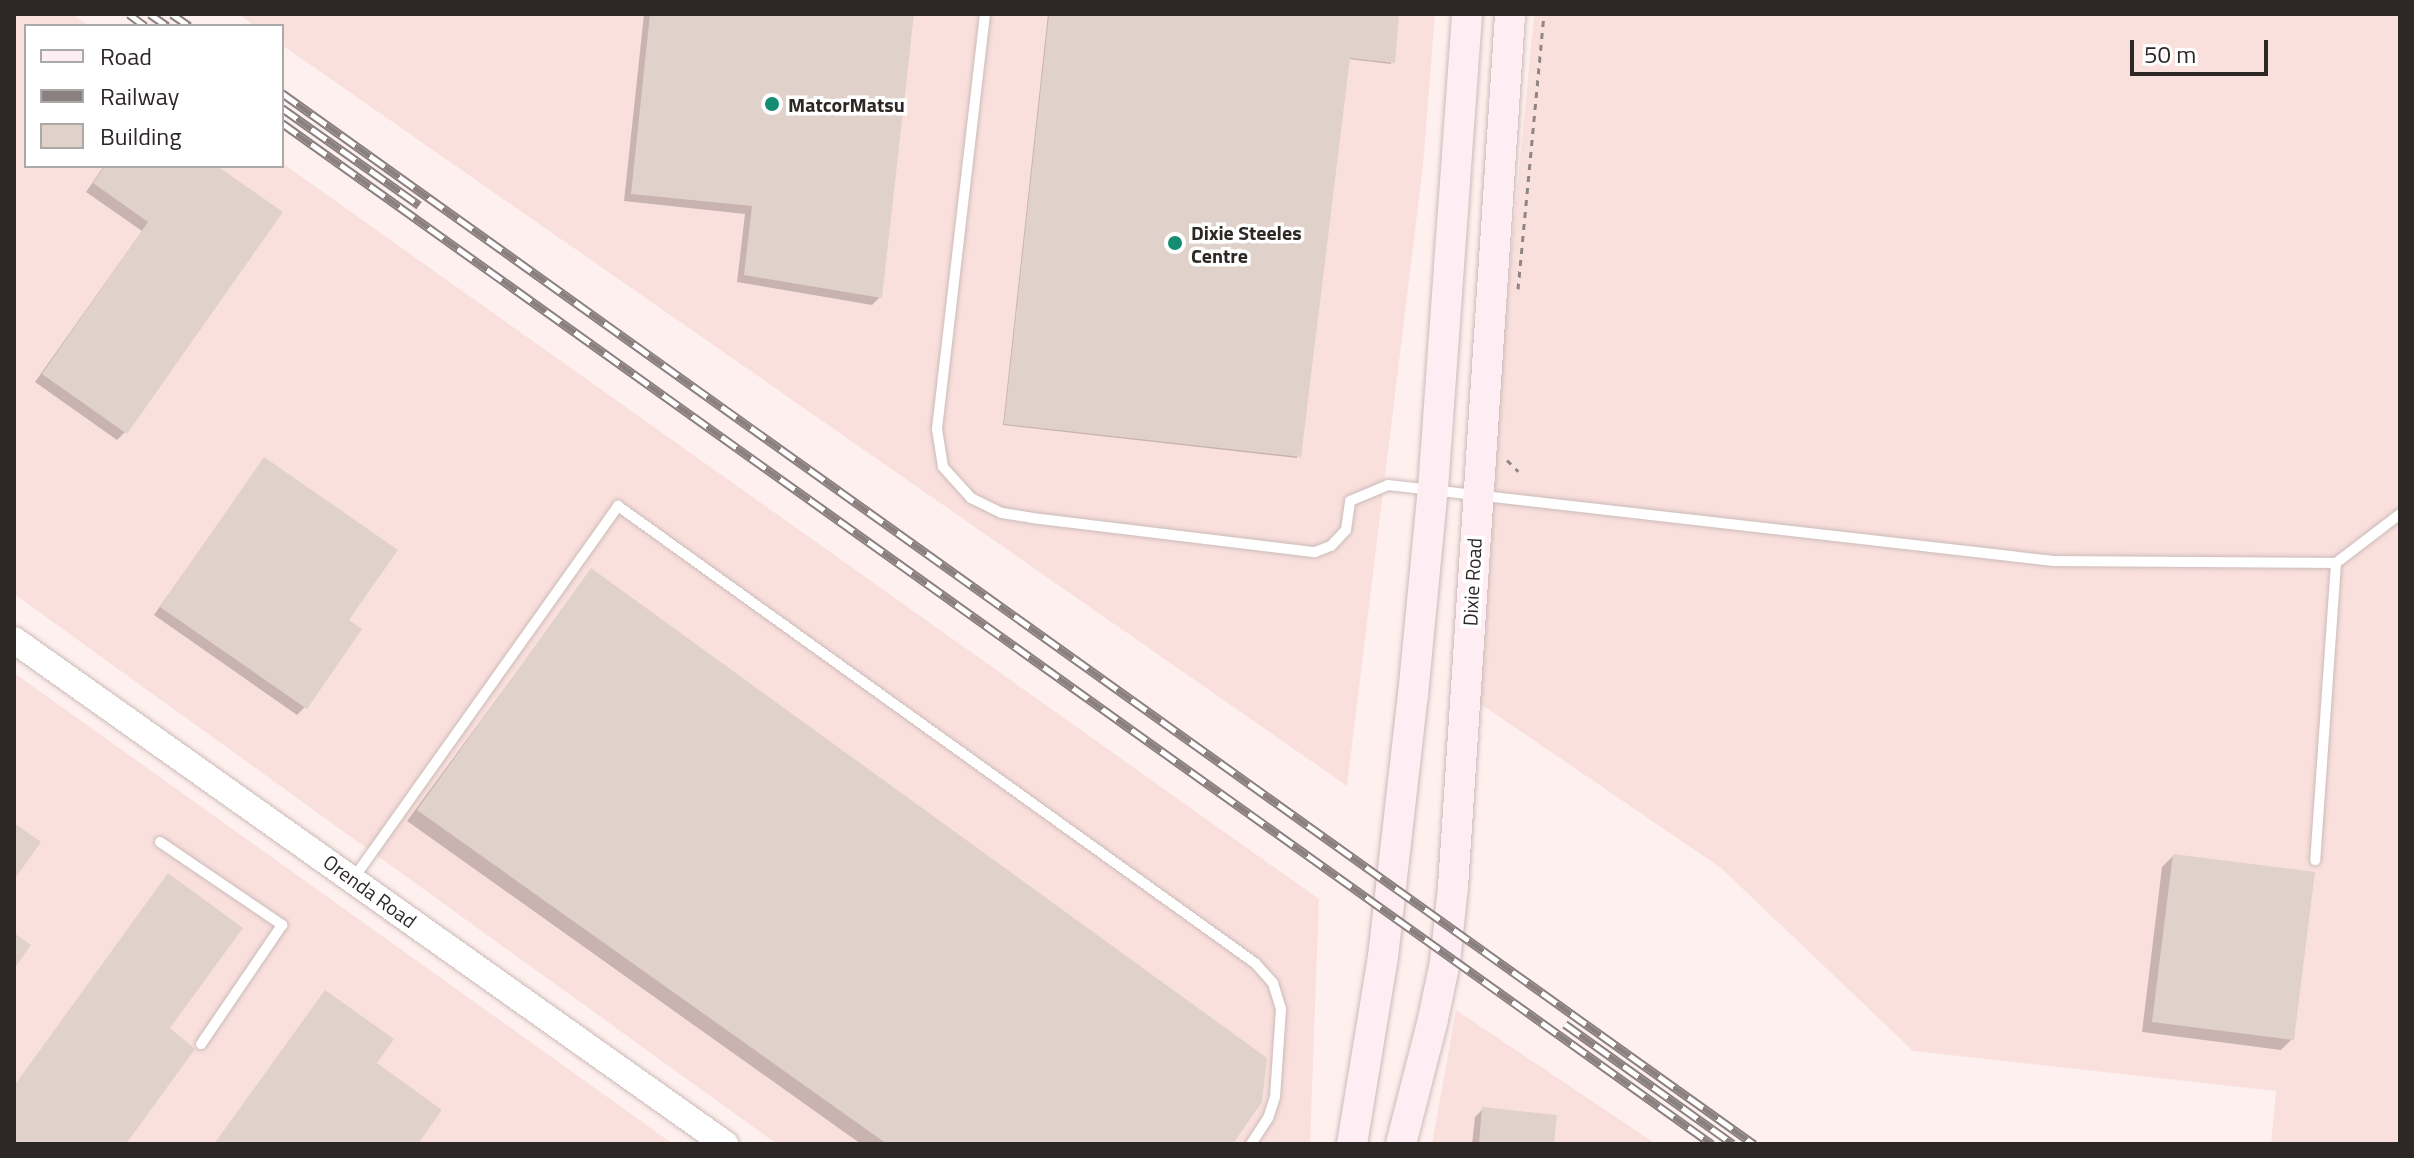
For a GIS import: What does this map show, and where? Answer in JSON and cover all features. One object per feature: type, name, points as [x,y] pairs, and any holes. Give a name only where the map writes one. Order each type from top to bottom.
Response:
[{"type":"main road","points":[[1352,1144],[1385,942],[1433,489],[1467,14]]},
{"type":"main road","name":"Dixie Road","points":[[1401,1144],[1445,962],[1453,887],[1510,14]]},
{"type":"street","name":"Orenda Road","points":[[14,640],[725,1144]]},
{"type":"lane","points":[[985,14],[937,429],[943,467],[971,498],[1002,513],[1315,552],[1331,546],[1346,530],[1350,501],[1388,485],[2054,561],[2336,563],[2400,514]]},
{"type":"lane","points":[[353,879],[618,506],[1255,963],[1273,983],[1281,1009],[1275,1097],[1268,1118],[1251,1144]]},
{"type":"lane","points":[[2315,860],[2336,563]]},
{"type":"lane","points":[[160,842],[282,925],[201,1044]]},
{"type":"path","points":[[1517,303],[1544,14]]},
{"type":"path","points":[[1505,451],[1507,460],[1518,471]]},
{"type":"shaded area","points":[[14,14],[72,14],[86,24],[24,24],[24,168],[284,168],[284,164],[1319,899],[1310,1144],[777,1144],[14,594]]},
{"type":"shaded area","points":[[238,14],[1435,14],[1423,166],[1347,786],[284,46],[284,24],[252,24]]},
{"type":"shaded area","points":[[1534,14],[2400,14],[2400,1144],[2271,1144],[2276,1091],[1913,1051],[1721,868],[1469,696]]},
{"type":"shaded area","points":[[14,673],[673,1144],[14,1144]]},
{"type":"shaded area","points":[[1456,1010],[1656,1144],[1432,1144]]},
{"type":"building","name":"MatcorMatsu","points":[[650,14],[914,14],[882,298],[744,275],[752,206],[631,194]]},
{"type":"building","name":"Dixie Steeles Centre","points":[[1049,14],[1399,14],[1395,63],[1350,58],[1301,457],[1004,424]]},
{"type":"building","points":[[104,168],[220,168],[283,212],[127,434],[42,374],[148,222],[93,183]]},
{"type":"building","points":[[264,457],[398,550],[349,620],[362,629],[307,709],[160,607]]},
{"type":"building","points":[[591,568],[1267,1058],[1262,1102],[1233,1144],[887,1144],[417,810]]},
{"type":"building","points":[[14,823],[41,842],[14,880]]},
{"type":"building","points":[[2173,854],[2315,872],[2294,1040],[2152,1022]]},
{"type":"building","points":[[168,873],[243,928],[170,1028],[195,1049],[126,1144],[14,1144],[14,1086]]},
{"type":"building","points":[[14,933],[31,945],[14,969]]},
{"type":"building","points":[[325,990],[394,1039],[377,1063],[442,1110],[418,1144],[214,1144]]},
{"type":"building","points":[[1482,1107],[1557,1115],[1554,1144],[1479,1144]]},
{"type":"railway","points":[[129,14],[142,24]]},
{"type":"railway","points":[[150,14],[164,24]]},
{"type":"railway","points":[[172,14],[186,24]]},
{"type":"railway","points":[[284,94],[1754,1144]]},
{"type":"railway","points":[[284,109],[419,205]]},
{"type":"railway","points":[[284,124],[1712,1144]]},
{"type":"railway","points":[[1565,1024],[1733,1144]]},
{"type":"place","name":"MatcorMatsu","points":[[772,104]]},
{"type":"place","name":"Dixie Steeles Centre","points":[[1175,243]]}]
